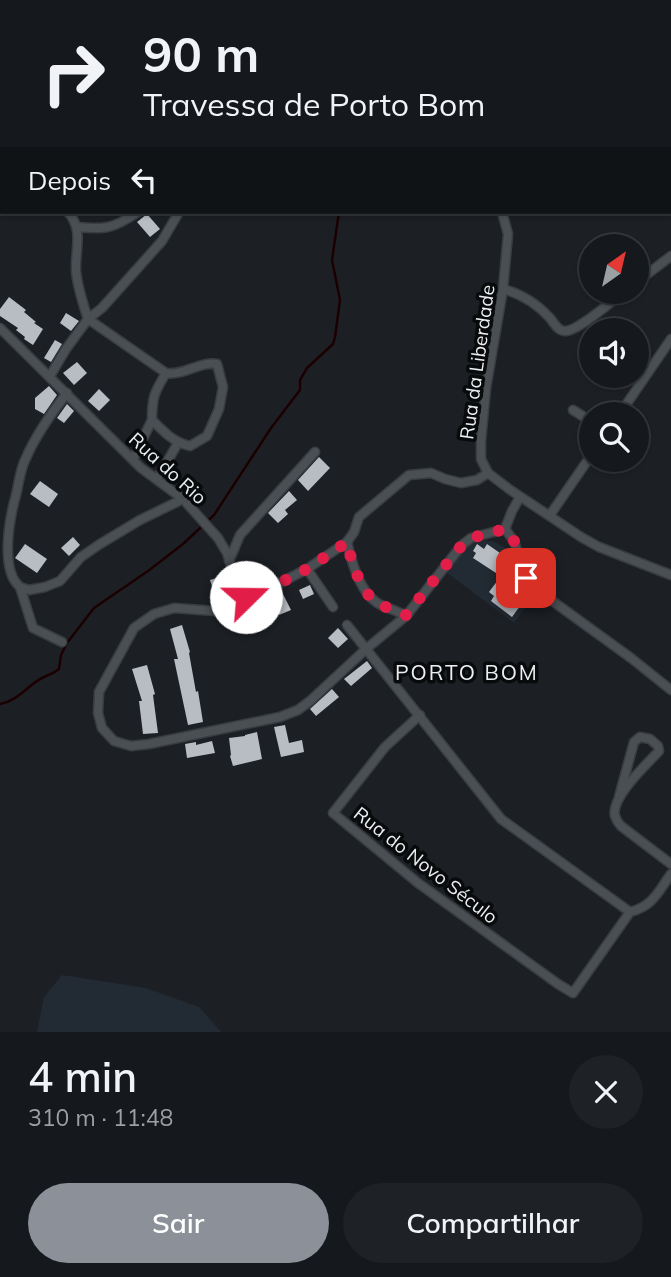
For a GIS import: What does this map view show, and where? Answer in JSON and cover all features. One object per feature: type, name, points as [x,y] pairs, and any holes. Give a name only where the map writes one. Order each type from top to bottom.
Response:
[{"type":"street","points":[[70,214],[78,228],[76,271],[88,319],[166,373],[177,374],[210,363],[217,364],[223,387],[219,409],[207,436],[190,446],[178,443],[152,420]]},
{"type":"street","points":[[78,228],[107,228],[122,223],[135,214]]},
{"type":"street","points":[[50,376],[88,319],[102,308],[162,241],[178,214]]},
{"type":"street","name":"Rua da Liberdade","points":[[488,472],[481,459],[481,441],[486,388],[503,289],[509,234],[503,214]]},
{"type":"street","points":[[649,273],[671,256]]},
{"type":"street","points":[[503,289],[535,303],[560,330],[568,331],[609,304]]},
{"type":"street","name":"Rua do Rio","points":[[0,328],[141,468],[183,499],[218,538],[246,597]]},
{"type":"street","points":[[628,402],[671,339]]},
{"type":"street","points":[[133,459],[152,420],[152,403],[166,373]]},
{"type":"street","points":[[67,393],[25,459],[5,537],[4,558],[8,574],[14,583],[29,590],[60,581],[81,557],[100,544],[183,499]]},
{"type":"street","points":[[573,410],[579,414]]},
{"type":"street","points":[[158,479],[178,443]]},
{"type":"street","points":[[229,561],[240,535],[315,452]]},
{"type":"street","points":[[505,529],[471,538],[462,545],[406,615],[310,701],[288,715],[131,746],[114,741],[102,728],[98,713],[99,692],[134,628],[154,614],[174,608],[215,611],[231,608],[246,597],[307,569],[347,542],[359,517],[409,475],[431,473],[461,483],[477,480],[488,472],[520,497],[599,547],[671,575]]},
{"type":"street","points":[[550,515],[580,472]]},
{"type":"street","points":[[505,529],[520,497]]},
{"type":"street","points":[[505,529],[514,541],[526,578],[540,592],[671,690]]},
{"type":"street","points":[[347,542],[351,562],[368,595],[377,604],[406,615]]},
{"type":"street","points":[[307,569],[333,607]]},
{"type":"street","points":[[20,587],[33,628],[62,642]]},
{"type":"street","points":[[347,625],[501,819],[630,912],[650,903],[671,874]]},
{"type":"street","name":"Rua do Novo Século","points":[[420,715],[384,747],[333,813],[418,883],[573,993],[630,912]]},
{"type":"street","points":[[619,797],[659,751],[658,746],[650,739],[640,737],[634,743],[615,809],[615,817],[621,826],[671,864]]},
{"type":"shaded area","points":[[479,541],[492,541],[504,547],[513,560],[510,566],[534,595],[514,623],[446,572],[463,550]]},
{"type":"shaded area","points":[[62,975],[146,988],[199,1007],[221,1032],[37,1032],[44,997]]},
{"type":"building","points":[[147,214],[160,229],[150,237],[137,222]]},
{"type":"building","points":[[9,297],[26,310],[24,312],[43,329],[33,345],[16,330],[18,328],[0,316],[0,309]]},
{"type":"building","points":[[66,313],[79,321],[71,331],[60,323]]},
{"type":"building","points":[[55,340],[62,344],[51,362],[44,358]]},
{"type":"building","points":[[77,362],[87,373],[74,385],[63,373]]},
{"type":"building","points":[[49,386],[57,395],[44,414],[35,409],[35,398]]},
{"type":"building","points":[[99,389],[110,400],[99,411],[88,401]]},
{"type":"building","points":[[67,404],[74,411],[64,423],[57,418]]},
{"type":"building","points":[[319,457],[330,468],[308,491],[298,480]]},
{"type":"building","points":[[40,481],[58,494],[49,507],[30,494]]},
{"type":"building","points":[[289,491],[297,500],[285,510],[288,514],[278,523],[268,513]]},
{"type":"building","points":[[73,537],[80,545],[69,556],[61,548]]},
{"type":"building","points":[[25,544],[47,559],[37,573],[15,558]]},
{"type":"building","points":[[477,544],[484,549],[487,544],[500,553],[497,558],[503,562],[496,573],[473,558]]},
{"type":"building","points":[[504,572],[529,594],[512,617],[491,601],[494,596],[489,592]]},
{"type":"building","points":[[223,576],[229,595],[216,599],[210,580]]},
{"type":"building","points":[[310,585],[314,594],[303,599],[299,590]]},
{"type":"building","points":[[282,592],[291,610],[260,620],[255,605]]},
{"type":"building","points":[[182,625],[190,652],[203,722],[188,725],[174,659],[178,659],[170,629]]},
{"type":"building","points":[[338,628],[348,639],[338,648],[328,638]]},
{"type":"building","points":[[367,661],[372,668],[351,686],[344,679]]},
{"type":"building","points":[[147,665],[155,694],[158,733],[143,734],[139,701],[142,701],[132,669]]},
{"type":"building","points":[[332,689],[339,697],[316,716],[310,709]]},
{"type":"building","points":[[285,725],[289,743],[302,740],[304,752],[281,757],[274,727]]},
{"type":"building","points":[[257,732],[262,759],[233,766],[229,738]]},
{"type":"building","points":[[212,741],[215,753],[187,758],[185,744],[196,742],[196,745]]},
{"type":"waterway","points":[[0,704],[13,699],[38,680],[59,669],[61,655],[67,643],[94,608],[183,544],[214,515],[271,428],[300,390],[300,380],[307,368],[333,344],[340,300],[332,260],[339,214]]},
{"type":"district","name":"PORTO BOM","points":[[467,672]]},
{"type":"route","points":[[246,597],[307,569],[347,542],[351,562],[368,595],[377,604],[406,615],[462,545],[471,538],[505,529],[514,541],[526,578]]}]
